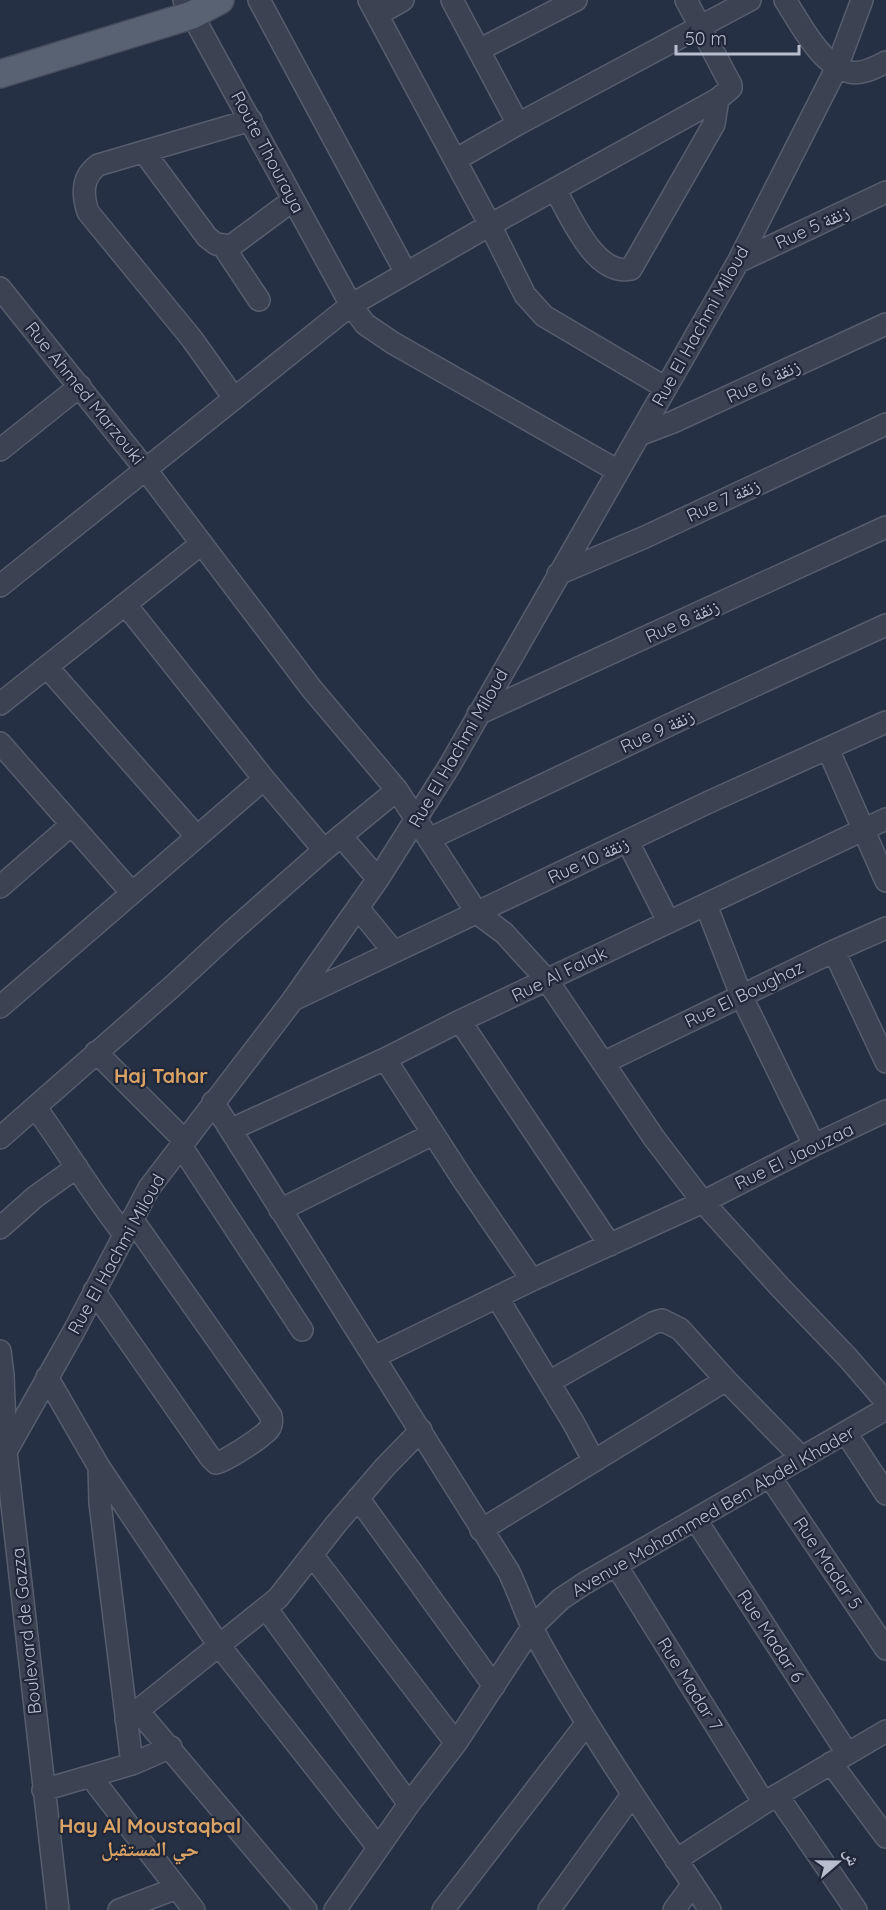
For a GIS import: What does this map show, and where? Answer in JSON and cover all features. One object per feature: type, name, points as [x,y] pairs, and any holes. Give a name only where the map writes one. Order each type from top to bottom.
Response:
[{"type":"main road","points":[[0,74],[188,7],[220,0]]},
{"type":"street","points":[[259,0],[406,273]]},
{"type":"street","points":[[403,0],[373,7],[525,295],[544,316],[666,388]]},
{"type":"street","points":[[452,0],[518,124]]},
{"type":"street","points":[[479,50],[576,0]]},
{"type":"street","points":[[0,586],[351,305],[718,99],[732,87],[686,0]]},
{"type":"street","points":[[454,160],[750,0]]},
{"type":"street","points":[[785,0],[822,54],[837,67],[858,73],[886,62]]},
{"type":"street","name":"Rue El Hachmi Miloud","points":[[3,1457],[74,1331],[149,1188],[292,1001],[378,879],[417,819],[738,262],[837,67],[862,0]]},
{"type":"street","name":"Route Thouraya","points":[[188,7],[351,305],[366,324],[409,354],[618,471]]},
{"type":"street","points":[[555,189],[598,258],[614,269],[631,269],[714,123],[718,99]]},
{"type":"street","points":[[234,398],[192,339],[88,212],[84,200],[84,189],[87,177],[98,165],[251,120]]},
{"type":"street","points":[[144,152],[207,237],[216,244],[231,246],[293,200]]},
{"type":"street","name":"Rue 5 زنقة","points":[[738,262],[886,192]]},
{"type":"street","points":[[223,246],[259,300]]},
{"type":"street","name":"Rue Ahmed Marzouki","points":[[0,288],[146,470],[311,688],[397,790],[477,913]]},
{"type":"street","name":"Rue 6 زنقة","points":[[639,435],[673,422],[886,324]]},
{"type":"street","points":[[0,450],[80,386]]},
{"type":"street","name":"Rue 7 زنقة","points":[[558,574],[645,537],[886,424]]},
{"type":"street","name":"Rue 8 زنقة","points":[[478,714],[886,526]]},
{"type":"street","points":[[0,704],[201,544]]},
{"type":"street","points":[[126,606],[264,779],[324,850]]},
{"type":"street","name":"Rue 9 زنقة","points":[[429,839],[886,625]]},
{"type":"street","points":[[47,667],[197,837]]},
{"type":"street","name":"Rue 10 زنقة","points":[[292,1001],[709,802],[886,722]]},
{"type":"street","points":[[0,743],[132,893]]},
{"type":"street","points":[[828,749],[886,880]]},
{"type":"street","points":[[0,1007],[264,779]]},
{"type":"street","points":[[0,1138],[324,850],[397,790]]},
{"type":"street","name":"Rue Al Falak","points":[[232,1129],[385,1059],[460,1020],[886,819]]},
{"type":"street","points":[[0,887],[71,825]]},
{"type":"street","points":[[340,836],[378,879]]},
{"type":"street","points":[[628,842],[668,921]]},
{"type":"street","points":[[706,905],[741,995],[814,1145]]},
{"type":"street","points":[[358,908],[394,952]]},
{"type":"street","points":[[477,913],[504,933],[547,980],[654,1138],[703,1202],[886,1402]]},
{"type":"street","name":"Rue El Boughaz","points":[[603,1063],[741,995],[886,928]]},
{"type":"street","points":[[834,951],[886,1062]]},
{"type":"street","points":[[460,1020],[610,1245]]},
{"type":"street","points":[[96,1052],[183,1143],[302,1330]]},
{"type":"street","points":[[385,1059],[532,1280]]},
{"type":"street","points":[[213,1102],[509,1572],[539,1641],[587,1723],[632,1795],[710,1910]]},
{"type":"street","points":[[36,1108],[98,1201],[128,1226],[271,1416],[272,1421],[268,1431],[225,1460],[216,1463],[94,1291]]},
{"type":"street","name":"Rue El Jaouzaa","points":[[374,1357],[532,1280],[703,1202],[814,1145],[886,1112]]},
{"type":"street","points":[[280,1210],[433,1134]]},
{"type":"street","points":[[0,1228],[34,1197],[77,1167]]},
{"type":"street","points":[[497,1297],[594,1461]]},
{"type":"street","points":[[549,1382],[662,1320],[680,1329],[802,1458]]},
{"type":"street","name":"Boulevard de Gazza","points":[[0,1351],[3,1457],[58,1910]]},
{"type":"street","points":[[47,1377],[99,1467],[218,1644],[378,1847]]},
{"type":"street","points":[[481,1530],[726,1380]]},
{"type":"street","name":"Avenue Mohammed Ben Abdel Khader","points":[[345,1906],[378,1847],[456,1743],[533,1626],[561,1599],[886,1409]]},
{"type":"street","points":[[133,1716],[218,1644],[278,1598],[358,1498],[421,1431]]},
{"type":"street","points":[[846,1433],[886,1494]]},
{"type":"street","points":[[99,1467],[100,1503],[133,1716],[132,1764]]},
{"type":"street","name":"Rue Madar 5","points":[[770,1477],[886,1649]]},
{"type":"street","points":[[358,1498],[494,1686]]},
{"type":"street","name":"Rue Madar 6","points":[[696,1520],[886,1838]]},
{"type":"street","points":[[312,1555],[456,1743]]},
{"type":"street","name":"Rue Madar 7","points":[[616,1565],[770,1799],[856,1910]]},
{"type":"street","points":[[266,1608],[409,1804]]},
{"type":"street","points":[[133,1716],[171,1747],[306,1910]]},
{"type":"street","points":[[443,1910],[587,1723]]},
{"type":"street","points":[[676,1860],[770,1799],[886,1731]]},
{"type":"street","points":[[43,1790],[132,1764],[171,1747]]},
{"type":"street","points":[[92,1777],[194,1910]]},
{"type":"street","points":[[549,1910],[632,1795]]},
{"type":"street","points":[[674,1910],[693,1884]]},
{"type":"street","points":[[119,1910],[177,1888]]},
{"type":"district","name":"Haj Tahar","points":[[161,1075]]},
{"type":"district","name":"Hay Al Moustaqbal حي المستقبل","points":[[150,1836]]}]
